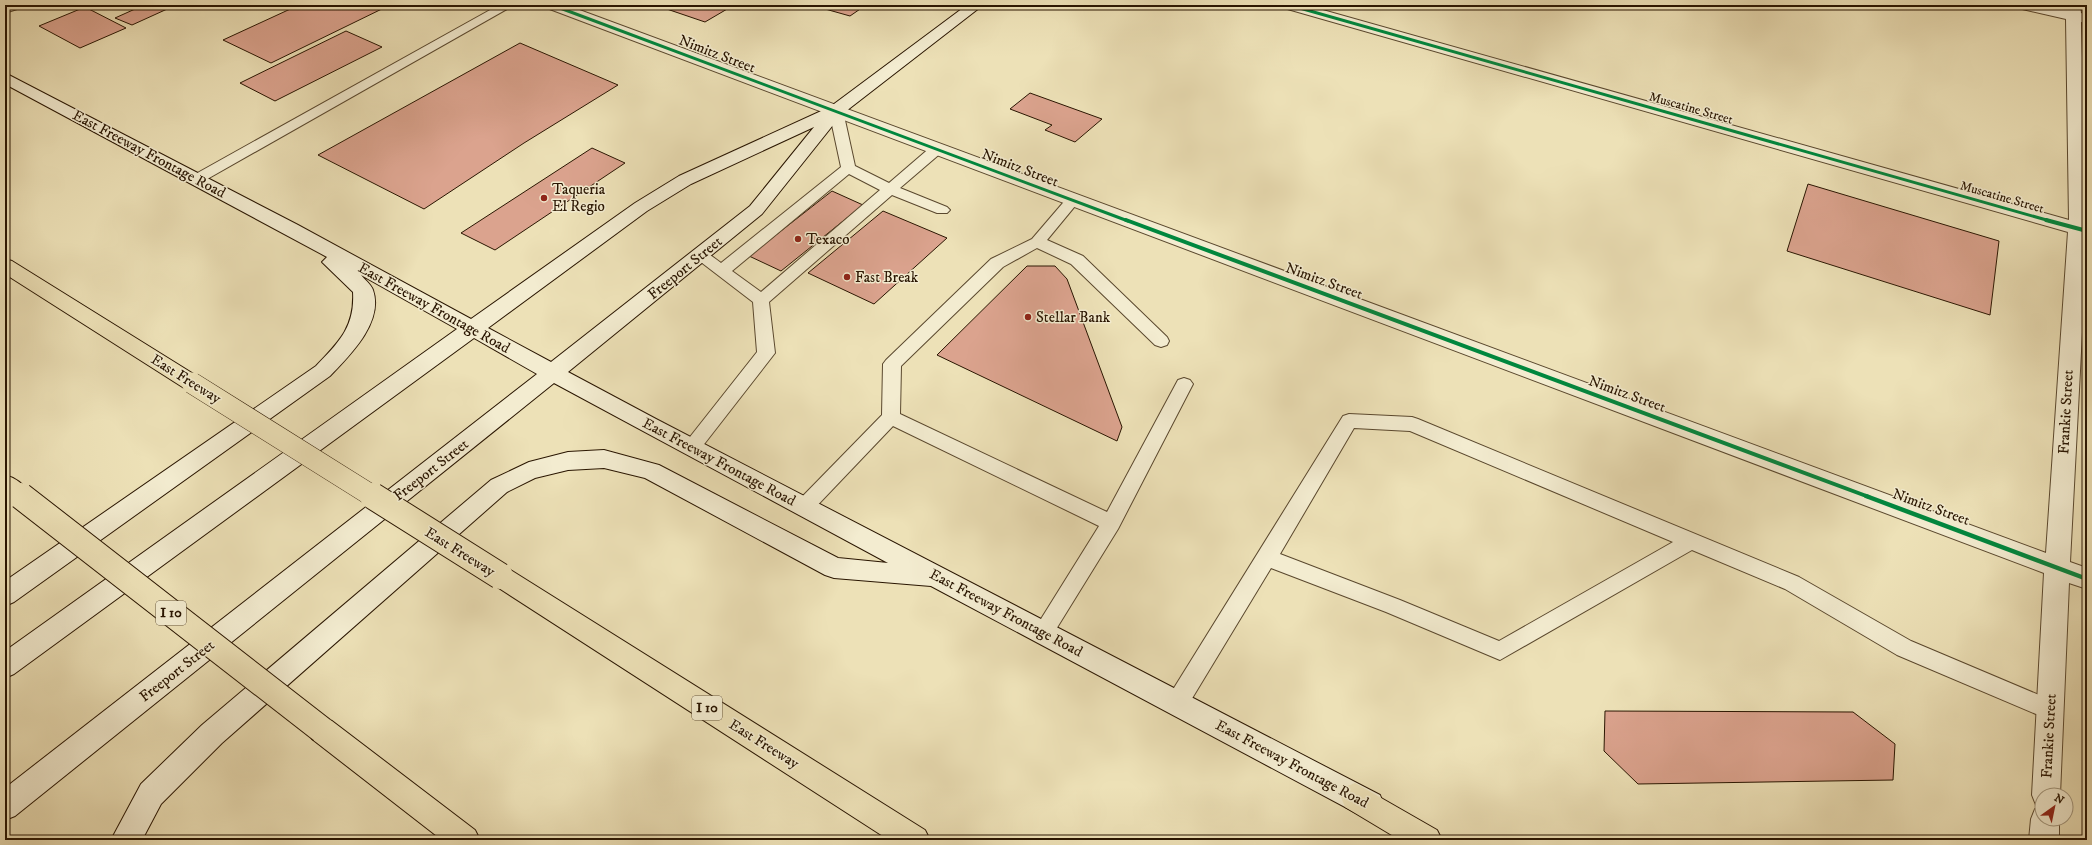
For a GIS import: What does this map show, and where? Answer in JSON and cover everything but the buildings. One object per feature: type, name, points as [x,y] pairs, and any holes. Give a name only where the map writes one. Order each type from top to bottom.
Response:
[{"type":"highway","name":"East Freeway","points":[[5,265],[500,576],[915,840]]},
{"type":"highway","name":"I 10","points":[[12,489],[465,840]]},
{"type":"highway","points":[[1355,797],[1426,840]]},
{"type":"main road","name":"Nimitz Street","points":[[552,5],[2087,578]]},
{"type":"main road","name":"Freeport Street","points":[[5,666],[641,207],[685,180],[836,111],[976,5]]},
{"type":"main road","name":"Muscatine Street","points":[[1289,5],[2082,230]]},
{"type":"main road","points":[[2023,5],[2077,14]]},
{"type":"main road","name":"Frankie Street","points":[[2046,787],[2057,567],[2082,230],[2077,14]]},
{"type":"main road","name":"East Freeway Frontage Road","points":[[5,78],[291,229],[554,373],[804,507],[1436,840]]},
{"type":"main road","name":"Freeport Street","points":[[5,806],[701,256],[756,210],[836,111]]},
{"type":"main road","points":[[5,595],[323,371],[339,354],[354,334],[364,312],[363,290],[348,274],[291,229]]},
{"type":"main road","points":[[126,840],[151,794],[212,734],[499,486],[529,471],[568,461],[604,459],[651,471],[834,568],[939,578]]},
{"type":"main road","points":[[2044,840],[2045,827]]},
{"type":"lane","points":[[5,9],[16,5]]},
{"type":"lane","points":[[197,179],[508,5]]},
{"type":"lane","points":[[836,111],[848,168]]},
{"type":"lane","points":[[761,300],[937,149]]},
{"type":"lane","points":[[848,168],[890,189],[942,210]]},
{"type":"lane","points":[[722,271],[848,168]]},
{"type":"lane","points":[[804,507],[891,417],[892,364],[997,263],[1037,242],[1073,200]]},
{"type":"lane","points":[[1037,242],[1077,260],[1162,341]]},
{"type":"lane","points":[[692,447],[766,353],[761,300],[701,256]]},
{"type":"lane","points":[[1043,633],[1111,523],[1184,384]]},
{"type":"lane","points":[[891,417],[1111,523]]},
{"type":"lane","points":[[1177,704],[1267,558],[1349,420],[1412,424],[1792,583],[1904,648],[2050,710]]},
{"type":"lane","points":[[1267,558],[1393,606],[1500,651],[1691,541]]},
{"type":"cycle path","points":[[552,5],[2087,579]]},
{"type":"cycle path","points":[[1289,5],[2087,231]]},
{"type":"place","name":"Taqueria El Regio","points":[[544,198]]},
{"type":"place","name":"Texaco","points":[[798,239]]},
{"type":"place","name":"Fast Break","points":[[847,277]]},
{"type":"place","name":"Stellar Bank","points":[[1028,317]]}]
